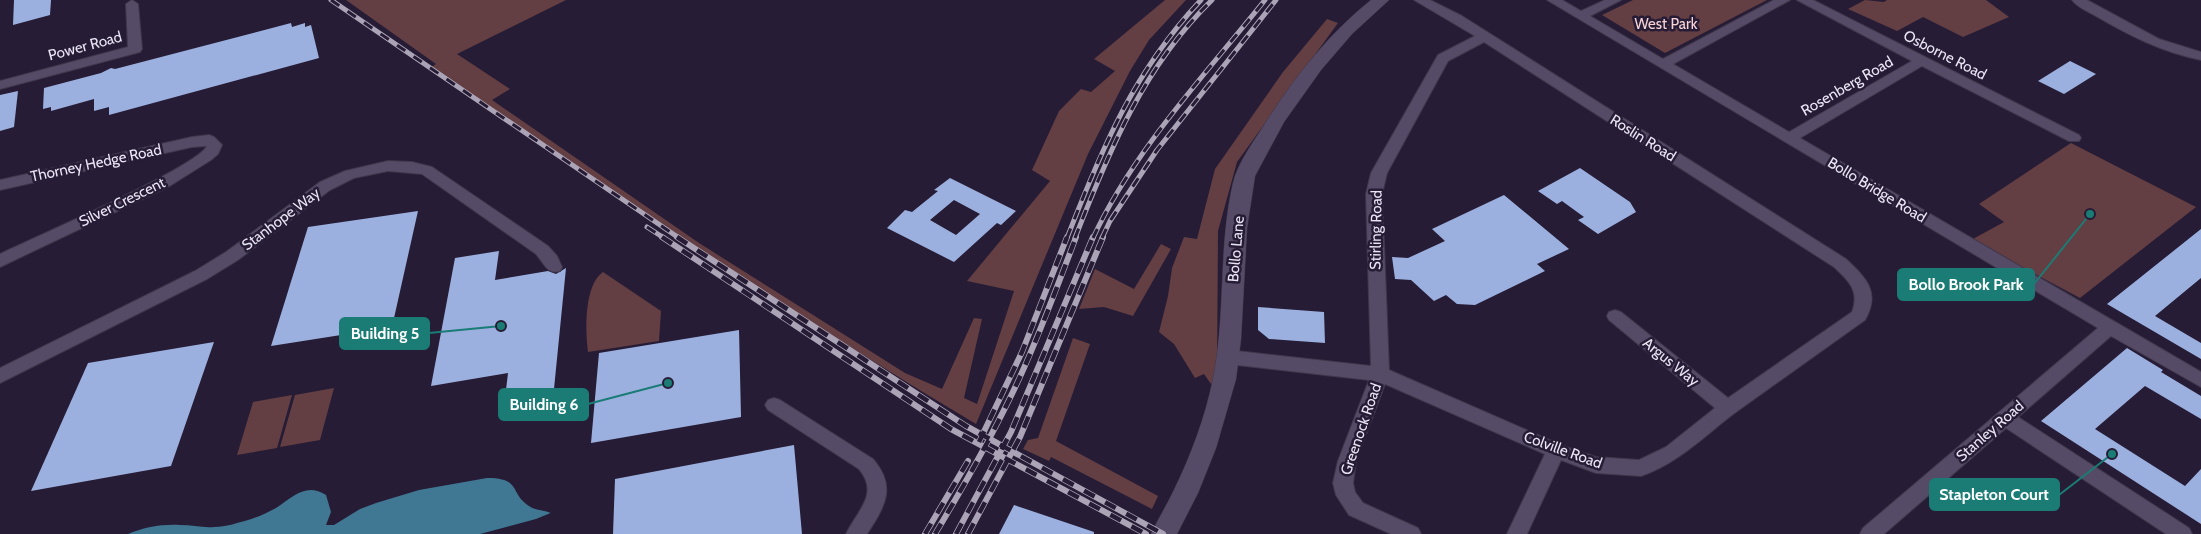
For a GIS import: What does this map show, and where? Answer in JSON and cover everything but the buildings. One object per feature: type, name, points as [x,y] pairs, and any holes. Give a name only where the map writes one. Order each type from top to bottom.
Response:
[{"type":"street","name":"Bollo Lane","points":[[1164,534],[1178,510],[1218,405],[1228,357],[1236,228],[1245,178],[1268,135],[1306,80],[1342,34],[1381,0]]},
{"type":"street","name":"Roslin Road","points":[[1420,0],[1457,19],[1840,262],[1861,284]]},
{"type":"street","name":"Bollo Bridge Road","points":[[1553,0],[2201,380]]},
{"type":"street","points":[[1581,16],[1615,0]]},
{"type":"street","points":[[1663,64],[1784,0]]},
{"type":"street","name":"Osborne Road","points":[[1803,0],[2074,138]]},
{"type":"street","points":[[2078,0],[2145,37],[2184,52],[2201,56]]},
{"type":"street","name":"Power Road","points":[[0,85],[135,49],[132,4]]},
{"type":"street","name":"Stirling Road","points":[[1380,374],[1374,194],[1379,173],[1443,58],[1484,37]]},
{"type":"street","name":"Rosenberg Road","points":[[1790,138],[1921,61]]},
{"type":"street","name":"Silver Crescent","points":[[0,261],[163,183],[206,157],[215,145],[209,140],[192,142]]},
{"type":"street","name":"Thorney Hedge Road","points":[[0,185],[192,142]]},
{"type":"street","name":"Stanhope Way","points":[[0,376],[201,275],[232,256],[324,186],[350,174],[374,168],[400,166],[427,170],[542,250],[551,260],[554,267]]},
{"type":"street","name":"Colville Road","points":[[1228,357],[1380,374],[1556,451],[1596,465],[1641,468],[1672,452],[1728,408],[1859,316],[1865,304],[1864,290],[1861,284]]},
{"type":"street","name":"Argus Way","points":[[1615,316],[1728,408]]},
{"type":"street","name":"Stanley Road","points":[[1870,534],[2110,327]]},
{"type":"street","name":"Greenock Road","points":[[1380,374],[1346,461],[1342,483],[1346,495],[1356,509],[1411,534]]},
{"type":"street","points":[[774,405],[866,464],[875,474],[879,487],[877,497],[856,534]]},
{"type":"street","points":[[2005,418],[2182,534]]},
{"type":"street","points":[[1517,534],[1556,451]]},
{"type":"green space","points":[[346,0],[566,0],[457,54],[510,89],[492,100],[699,243],[905,373],[942,389],[974,318],[982,319],[964,398],[977,404],[1014,291],[967,281],[1050,181],[1032,170],[1059,111],[1081,89],[1091,92],[1115,71],[1094,59],[1165,0],[1186,0],[1149,40],[1130,71],[1088,154],[976,424],[837,339],[700,250],[430,68],[436,64]]},
{"type":"green space","name":"West Park","points":[[1633,0],[1767,0],[1665,53],[1602,15]]},
{"type":"green space","points":[[1865,0],[1884,2],[1887,0],[1986,0],[2009,17],[1963,37],[1923,17],[1897,31],[1848,9]]},
{"type":"green space","points":[[1327,19],[1338,23],[1237,162],[1218,231],[1217,378],[1211,384],[1204,374],[1195,378],[1174,344],[1159,332],[1168,296],[1172,268],[1184,237],[1197,239],[1215,169],[1283,72]]},
{"type":"green space","points":[[2071,143],[2196,207],[2080,298],[1971,240],[2004,222],[1979,204]]},
{"type":"green space","points":[[1161,244],[1171,249],[1133,316],[1104,307],[1079,309],[1095,269],[1134,289]]},
{"type":"green space","points":[[603,272],[661,311],[659,341],[588,352],[586,320],[589,297],[597,278]]},
{"type":"green space","points":[[1073,338],[1090,344],[1056,441],[1158,496],[1152,509],[1051,457],[1049,461],[1023,449],[1028,440],[1038,438]]},
{"type":"green space","points":[[334,388],[320,440],[280,447],[295,395]]},
{"type":"green space","points":[[292,395],[277,448],[237,455],[253,402]]},
{"type":"water","points":[[487,478],[510,483],[529,506],[551,513],[509,534],[128,534],[160,526],[210,527],[231,525],[262,515],[306,490],[319,491],[326,495],[331,512],[326,525],[334,525],[360,509],[376,503],[419,490]]},
{"type":"pier","points":[[553,512],[557,518],[555,523],[542,528],[520,534],[480,534],[536,519]]},
{"type":"railway","points":[[331,0],[679,238]]},
{"type":"railway","points":[[1067,238],[1107,142],[1138,83],[1177,27],[1201,0]]},
{"type":"railway","points":[[1075,238],[1115,142],[1148,81],[1188,26],[1212,0]]},
{"type":"railway","points":[[1093,238],[1109,206],[1149,144],[1265,0]]},
{"type":"railway","points":[[1102,238],[1110,221],[1157,150],[1276,0]]},
{"type":"railway","points":[[647,227],[664,238]]},
{"type":"railway","points":[[662,237],[951,429],[985,447]]},
{"type":"railway","points":[[677,237],[982,435]]},
{"type":"railway","points":[[982,435],[1022,352],[1067,237]]},
{"type":"railway","points":[[989,439],[1042,327],[1076,237]]},
{"type":"railway","points":[[1003,446],[1093,237]]},
{"type":"railway","points":[[1012,451],[1103,237]]},
{"type":"railway","points":[[979,442],[982,435]]},
{"type":"railway","points":[[982,435],[989,439]]},
{"type":"railway","points":[[985,447],[989,439]]},
{"type":"railway","points":[[989,439],[1003,446]]},
{"type":"railway","points":[[999,455],[1003,446]]},
{"type":"railway","points":[[1003,446],[1012,451]]},
{"type":"railway","points":[[935,534],[985,447]]},
{"type":"railway","points":[[985,447],[999,455]]},
{"type":"railway","points":[[1008,460],[1012,451]]},
{"type":"railway","points":[[1012,451],[1163,534]]},
{"type":"railway","points":[[956,534],[999,455]]},
{"type":"railway","points":[[999,455],[1008,460]]},
{"type":"railway","points":[[968,534],[1008,460]]},
{"type":"railway","points":[[1008,460],[1146,534]]},
{"type":"railway","points":[[925,534],[968,461]]},
{"type":"place","name":"Bollo Brook Park","points":[[2090,214]]},
{"type":"place","name":"Building 5","points":[[501,326]]},
{"type":"place","name":"Building 6","points":[[668,383]]},
{"type":"place","name":"Stapleton Court","points":[[2112,454]]}]
